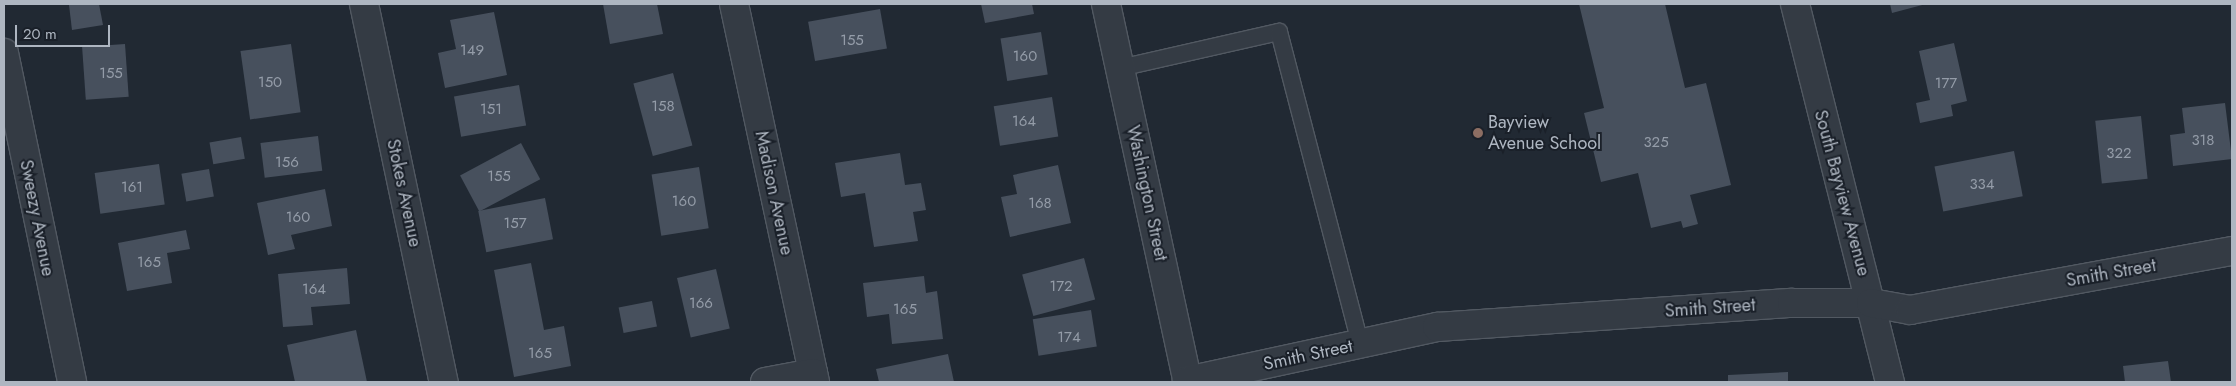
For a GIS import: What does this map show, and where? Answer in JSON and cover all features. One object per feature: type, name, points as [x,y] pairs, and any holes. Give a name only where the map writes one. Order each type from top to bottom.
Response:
[{"type":"street","name":"Stokes Avenue","points":[[364,4],[444,382]]},
{"type":"street","name":"Madison Avenue","points":[[734,4],[814,377]]},
{"type":"street","name":"Washington Street","points":[[1106,4],[1188,382]]},
{"type":"street","name":"South Bayview Avenue","points":[[1795,4],[1890,382]]},
{"type":"street","name":"Sweezy Avenue","points":[[4,53],[72,382]]},
{"type":"street","name":"Smith Street","points":[[1188,382],[1437,327],[1792,302],[1871,303],[1910,310],[2232,251]]},
{"type":"street","points":[[765,382],[814,377]]},
{"type":"lane","points":[[1120,68],[1279,32],[1360,343]]},
{"type":"building","points":[[99,4],[103,25],[72,30],[69,5]]},
{"type":"building","points":[[603,4],[657,4],[663,34],[610,44]]},
{"type":"building","points":[[981,4],[1032,4],[1034,14],[985,23]]},
{"type":"building","points":[[1579,4],[1665,4],[1685,88],[1706,83],[1731,185],[1690,195],[1698,224],[1683,228],[1681,221],[1651,228],[1638,173],[1601,182],[1584,113],[1604,108]]},
{"type":"building","points":[[1890,4],[1926,4],[1892,13]]},
{"type":"building","points":[[880,9],[887,48],[815,61],[808,22]]},
{"type":"building","points":[[494,12],[507,75],[445,88],[438,53],[456,49],[450,20]]},
{"type":"building","points":[[1041,32],[1048,74],[1007,81],[1001,38]]},
{"type":"building","points":[[1954,43],[1967,101],[1951,105],[1953,116],[1920,123],[1916,103],[1930,100],[1919,51]]},
{"type":"building","points":[[125,44],[129,97],[86,100],[82,47]]},
{"type":"building","points":[[291,44],[301,112],[250,119],[240,51]]},
{"type":"building","points":[[673,73],[692,145],[653,156],[633,84]]},
{"type":"building","points":[[519,85],[526,125],[461,137],[454,96]]},
{"type":"building","points":[[1052,97],[1058,137],[1000,146],[994,106]]},
{"type":"building","points":[[2225,103],[2232,159],[2173,166],[2170,135],[2185,133],[2182,108]]},
{"type":"building","points":[[2141,116],[2148,179],[2102,183],[2095,121]]},
{"type":"building","points":[[318,136],[322,171],[265,178],[260,143]]},
{"type":"building","points":[[241,137],[245,159],[213,164],[209,143]]},
{"type":"building","points":[[521,143],[540,179],[479,212],[460,175]]},
{"type":"building","points":[[2014,151],[2023,196],[1943,212],[1934,166]]},
{"type":"building","points":[[900,153],[905,185],[921,183],[926,210],[913,212],[918,241],[874,247],[865,193],[841,197],[835,163]]},
{"type":"building","points":[[159,164],[165,205],[100,214],[95,173]]},
{"type":"building","points":[[1058,165],[1071,223],[1010,237],[1001,197],[1017,194],[1013,175]]},
{"type":"building","points":[[699,167],[709,228],[661,236],[652,175]]},
{"type":"building","points":[[209,169],[214,197],[186,201],[181,174]]},
{"type":"building","points":[[325,189],[332,226],[291,235],[295,249],[268,255],[257,203]]},
{"type":"building","points":[[545,198],[553,239],[486,252],[478,211]]},
{"type":"building","points":[[186,230],[190,249],[167,253],[172,283],[127,291],[118,243]]},
{"type":"building","points":[[1084,258],[1095,300],[1033,316],[1022,275]]},
{"type":"building","points":[[531,263],[544,330],[564,326],[571,366],[514,377],[494,270]]},
{"type":"building","points":[[347,268],[350,304],[311,307],[313,325],[283,327],[278,274]]},
{"type":"building","points":[[716,269],[730,328],[691,337],[677,278]]},
{"type":"building","points":[[924,276],[926,293],[937,291],[943,339],[892,344],[889,314],[867,317],[863,283]]},
{"type":"building","points":[[652,301],[657,327],[624,333],[619,307]]},
{"type":"building","points":[[1091,310],[1097,347],[1039,356],[1033,319]]},
{"type":"building","points":[[356,330],[367,382],[295,382],[287,345]]},
{"type":"building","points":[[948,354],[954,382],[879,382],[876,369]]},
{"type":"building","points":[[2168,361],[2171,382],[2125,382],[2123,366]]},
{"type":"building","points":[[1788,372],[1788,382],[1728,382],[1728,375]]},
{"type":"place","name":"Bayview Avenue School","points":[[1478,133]]}]
